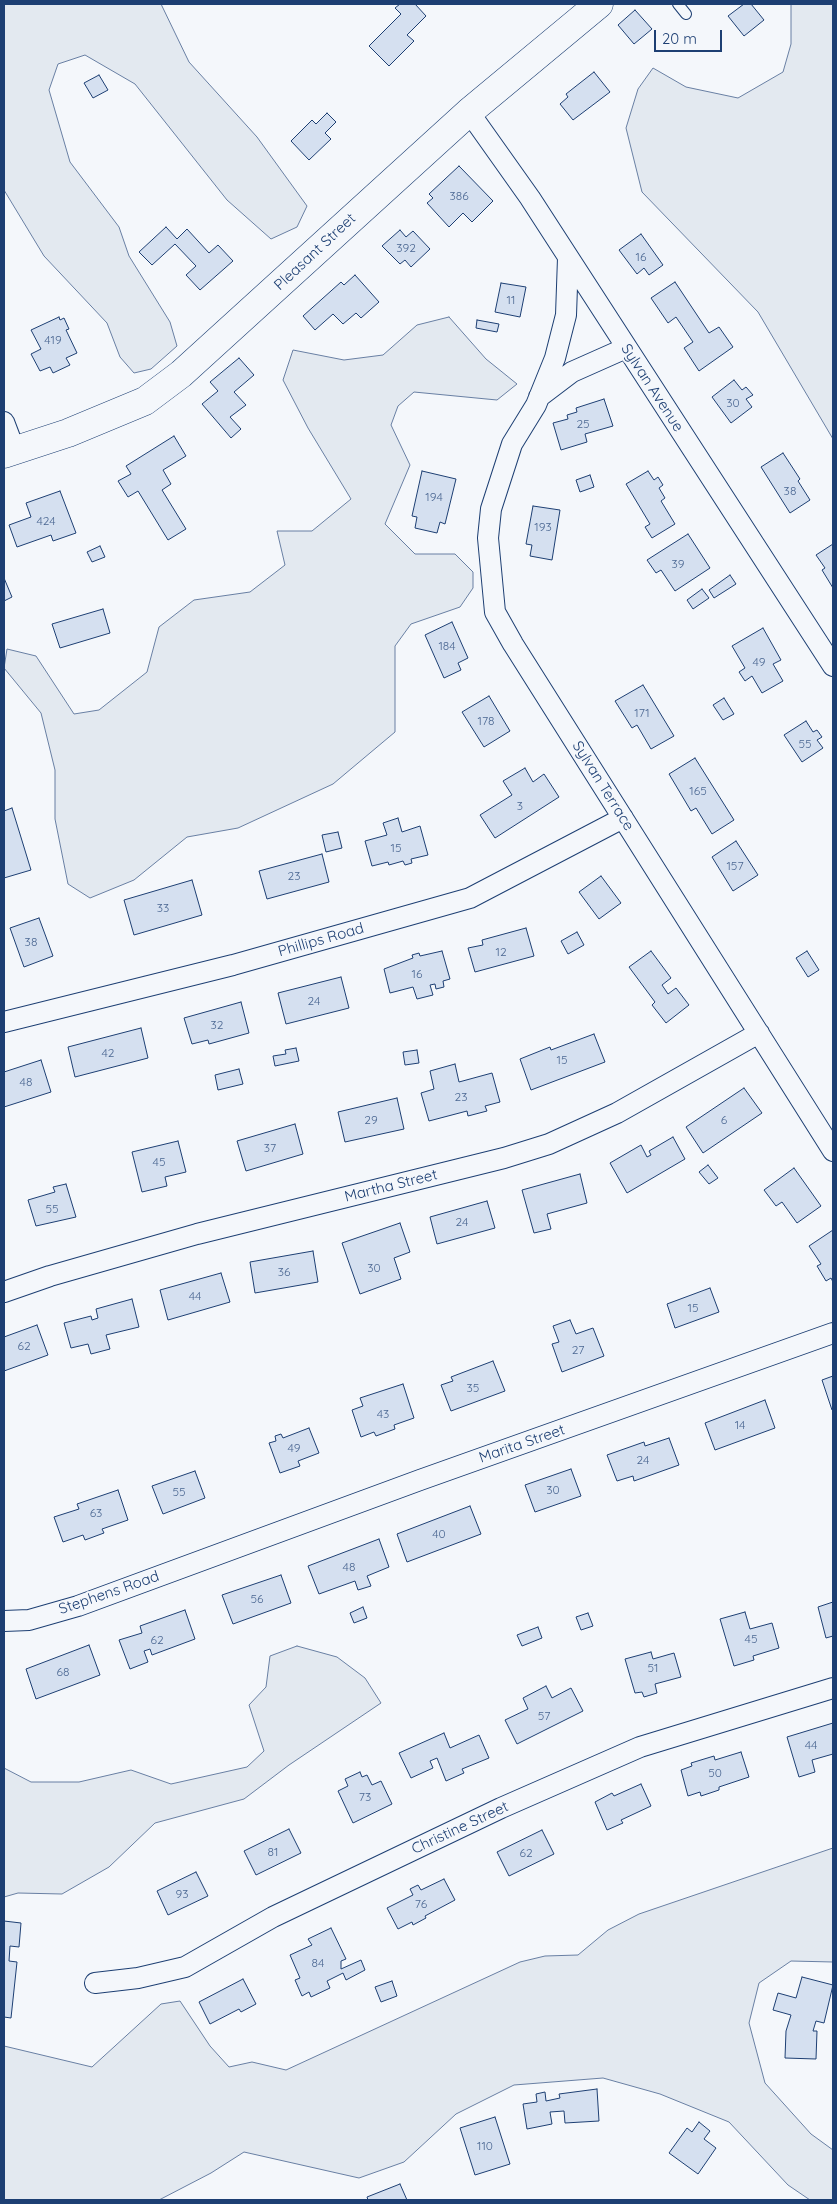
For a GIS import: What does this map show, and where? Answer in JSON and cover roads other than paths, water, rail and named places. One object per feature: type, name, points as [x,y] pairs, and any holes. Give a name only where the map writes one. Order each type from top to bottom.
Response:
[{"type":"street","name":"Pleasant Street","points":[[9,453],[68,433],[145,401],[167,385],[255,309],[469,112],[599,4]]},
{"type":"street","name":"Sylvan Avenue","points":[[469,112],[530,198],[833,666]]},
{"type":"street","name":"Sylvan Terrace","points":[[568,258],[566,315],[554,358],[539,397],[511,446],[491,509],[488,538],[492,598],[495,612],[503,629],[833,1151]]},
{"type":"street","name":"Sylvan Terrace","points":[[539,397],[572,372],[626,348]]},
{"type":"street","points":[[4,422],[9,453]]},
{"type":"street","name":"Phillips Road","points":[[4,1022],[233,965],[470,898],[623,818]]},
{"type":"street","name":"Martha Street","points":[[4,1292],[50,1276],[197,1234],[504,1158],[549,1144],[617,1113],[759,1032]]},
{"type":"street","name":"Marita Street","points":[[212,1556],[833,1333]]},
{"type":"street","name":"Stephens Road","points":[[4,1621],[29,1620],[78,1606],[212,1556]]},
{"type":"street","name":"Christine Street","points":[[95,1983],[138,1978],[185,1967],[311,1898],[502,1808],[632,1751],[833,1688]]},
{"type":"lane","points":[[678,4],[686,14]]}]
